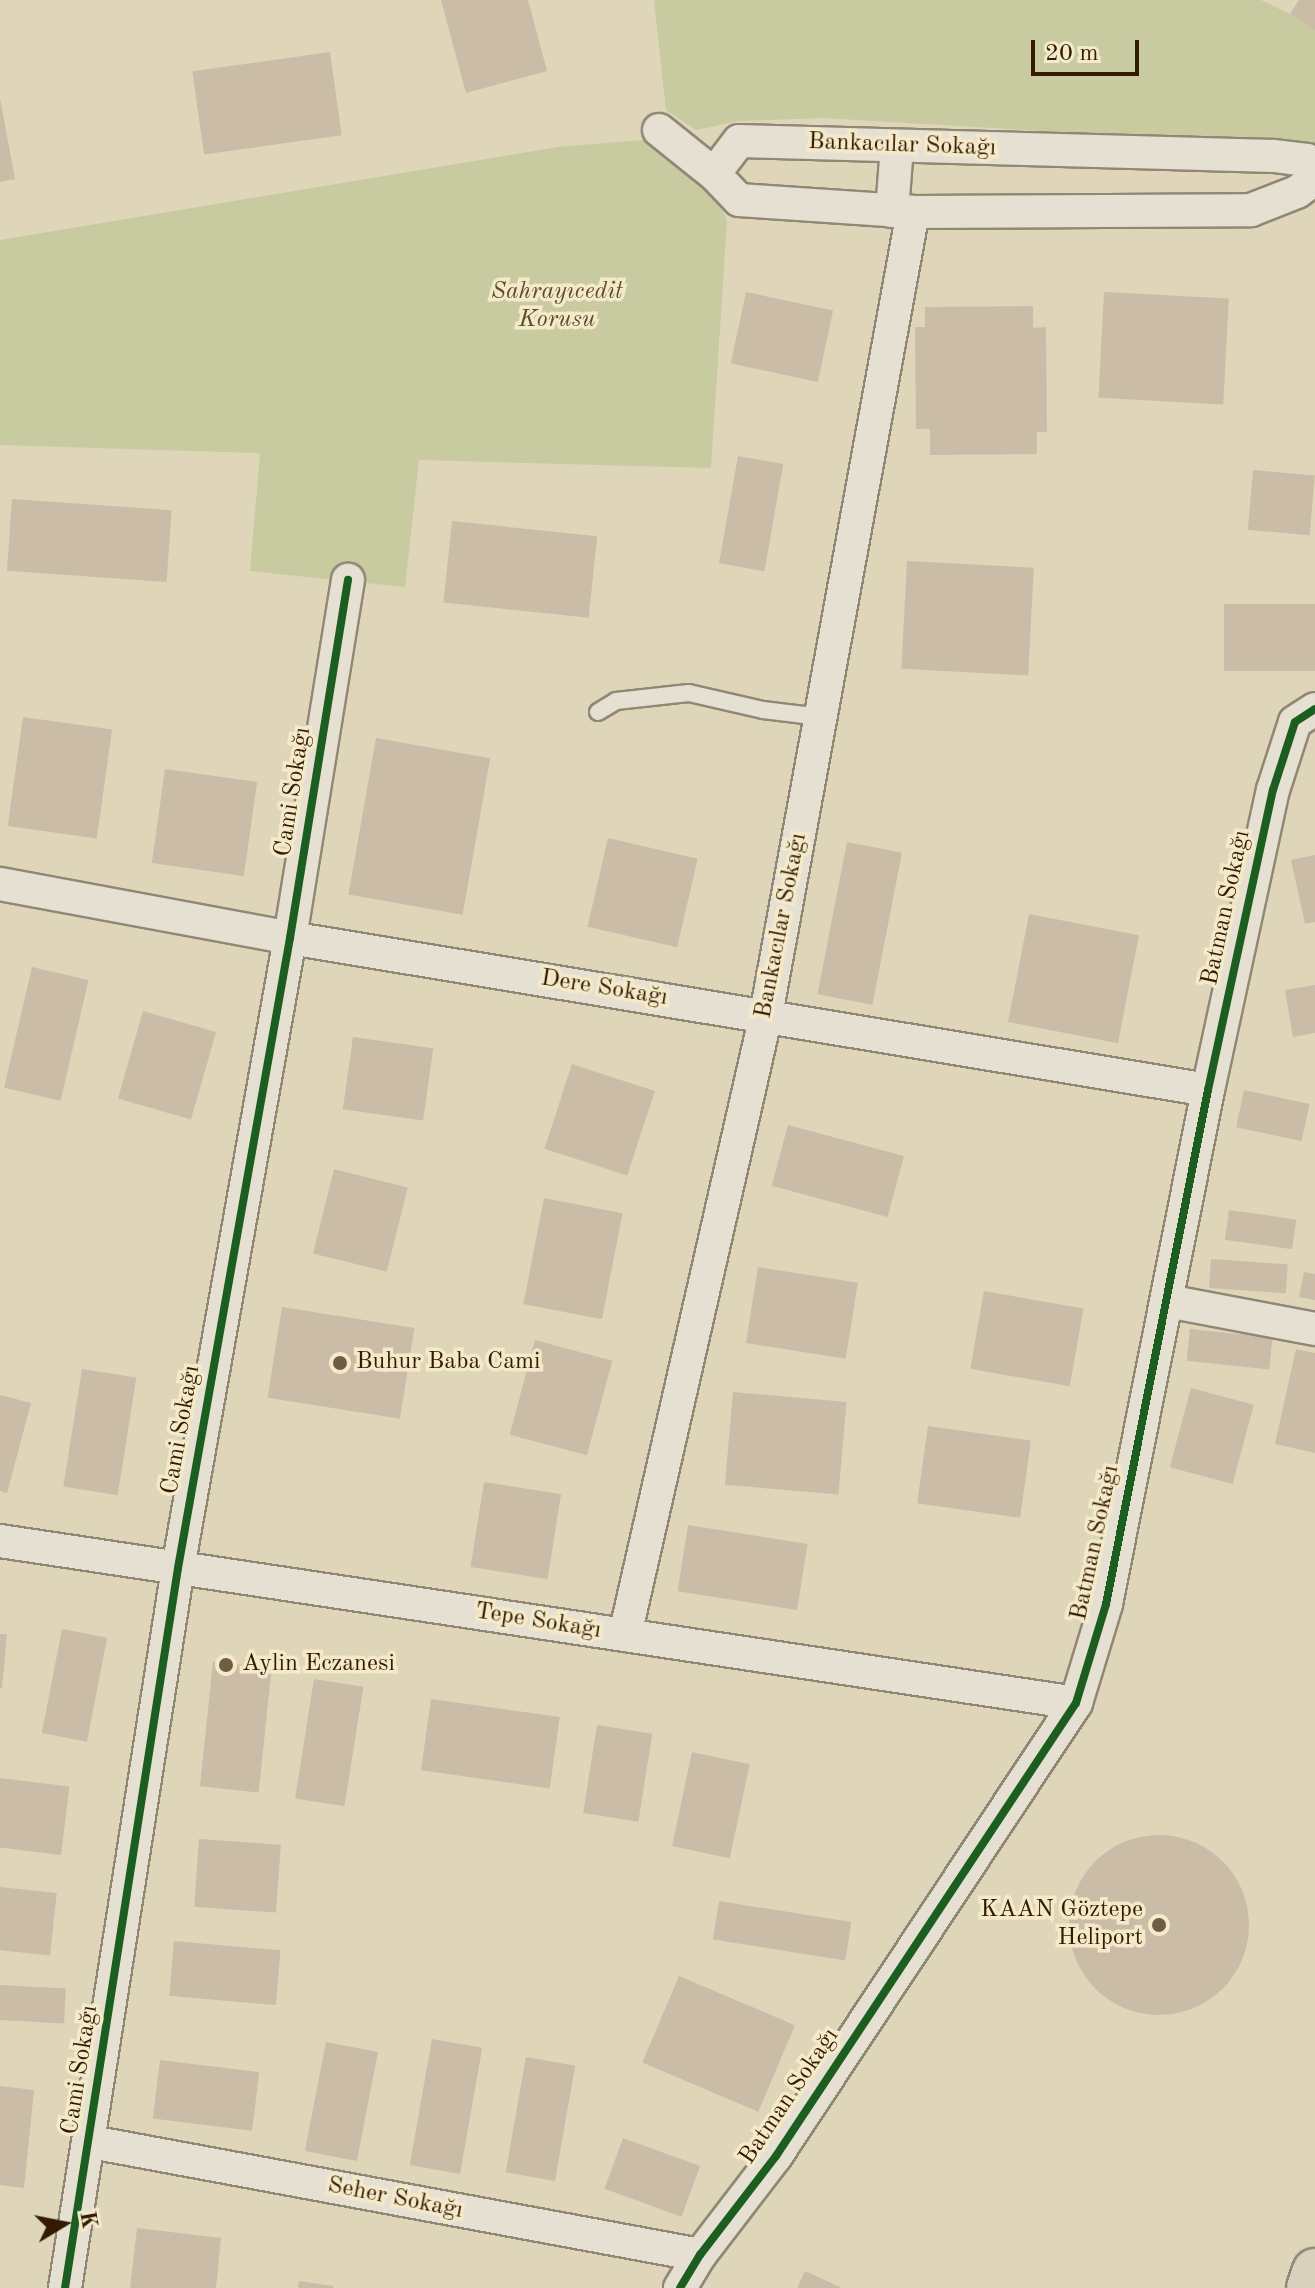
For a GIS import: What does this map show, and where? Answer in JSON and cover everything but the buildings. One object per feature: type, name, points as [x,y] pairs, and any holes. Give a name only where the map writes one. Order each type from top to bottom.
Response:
[{"type":"highway","points":[[1309,2288],[1315,2271]]},
{"type":"street","points":[[659,130],[714,174],[739,200],[903,211],[1251,210],[1297,192],[1315,179]]},
{"type":"street","name":"Bankacılar Sokağı","points":[[714,174],[739,141],[1273,156],[1307,160],[1315,166]]},
{"type":"street","name":"Bankacılar Sokağı","points":[[625,1635],[766,1015],[821,717],[903,211],[897,146]]},
{"type":"street","name":"Cami Sokağı","points":[[65,2288],[91,2142],[178,1568],[290,938],[348,580]]},
{"type":"street","name":"Batman Sokağı","points":[[680,2288],[700,2255],[776,2156],[1076,1703],[1106,1604],[1208,1090],[1273,790],[1295,722],[1315,709]]},
{"type":"street","name":"Dere Sokağı","points":[[0,884],[290,938],[1208,1090]]},
{"type":"street","points":[[1167,1301],[1315,1329]]},
{"type":"street","name":"Tepe Sokağı","points":[[0,1541],[1076,1703]]},
{"type":"street","name":"Seher Sokağı","points":[[91,2142],[700,2255]]},
{"type":"lane","points":[[598,712],[616,701],[689,693],[763,710],[821,717]]},
{"type":"green space","points":[[654,0],[1261,0],[1304,21],[1315,30],[1315,147],[823,118],[738,121],[696,130],[666,110]]},
{"type":"green space","name":"Sahrayıcedit Korusu","points":[[653,139],[716,196],[727,221],[711,468],[419,460],[405,587],[250,571],[260,453],[0,445],[0,240],[558,147]]},
{"type":"cycle path","points":[[65,2288],[178,1568],[290,938],[348,580]]},
{"type":"cycle path","points":[[680,2288],[700,2255],[776,2156],[1076,1703],[1106,1604],[1208,1090],[1273,790],[1295,722],[1315,709]]},
{"type":"place","name":"Buhur Baba Cami","points":[[340,1363]]},
{"type":"place","name":"Aylin Eczanesi","points":[[226,1665]]},
{"type":"place","name":"KAAN Göztepe Heliport","points":[[1159,1925]]}]
